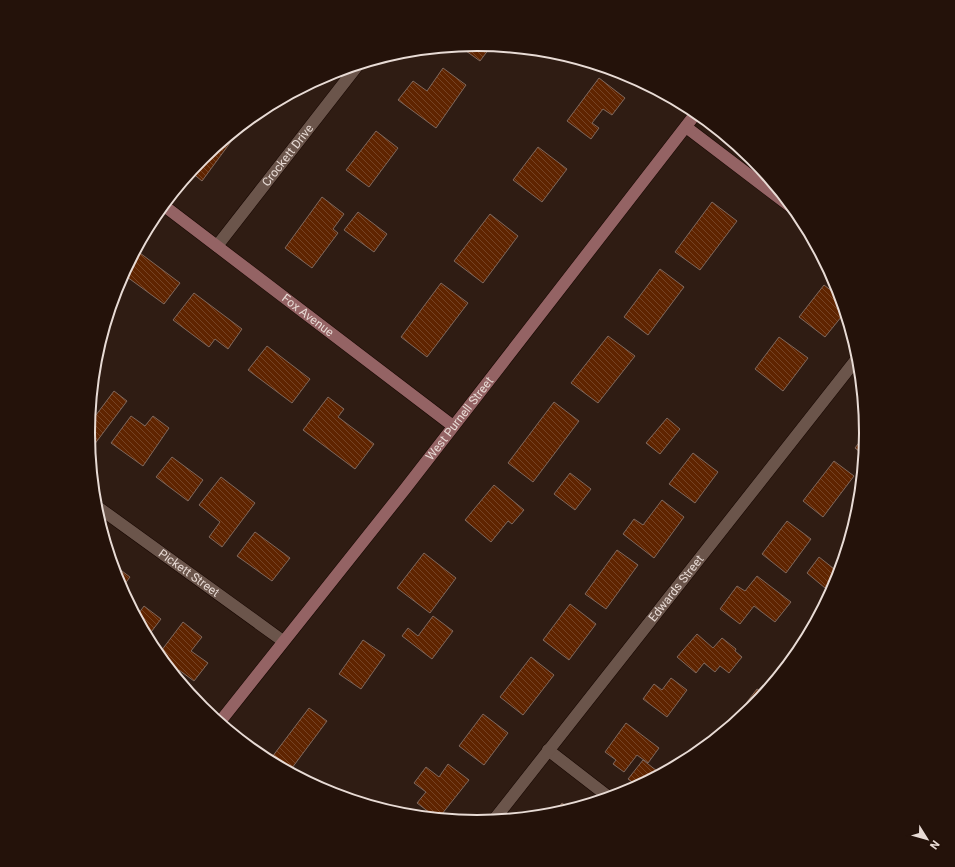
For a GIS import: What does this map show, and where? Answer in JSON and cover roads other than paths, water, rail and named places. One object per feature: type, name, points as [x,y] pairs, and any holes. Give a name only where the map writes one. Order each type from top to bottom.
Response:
[{"type":"street","name":"Crockett Drive","points":[[217,246],[353,72]]},
{"type":"street","name":"West Purnell Street","points":[[222,719],[404,489],[693,117]]},
{"type":"street","points":[[686,127],[778,197]]},
{"type":"street","name":"Fox Avenue","points":[[168,209],[453,426]]},
{"type":"street","name":"Edwards Street","points":[[497,815],[854,363]]},
{"type":"street","name":"Pickett Street","points":[[103,511],[283,641]]},
{"type":"street","points":[[548,750],[605,794]]}]
